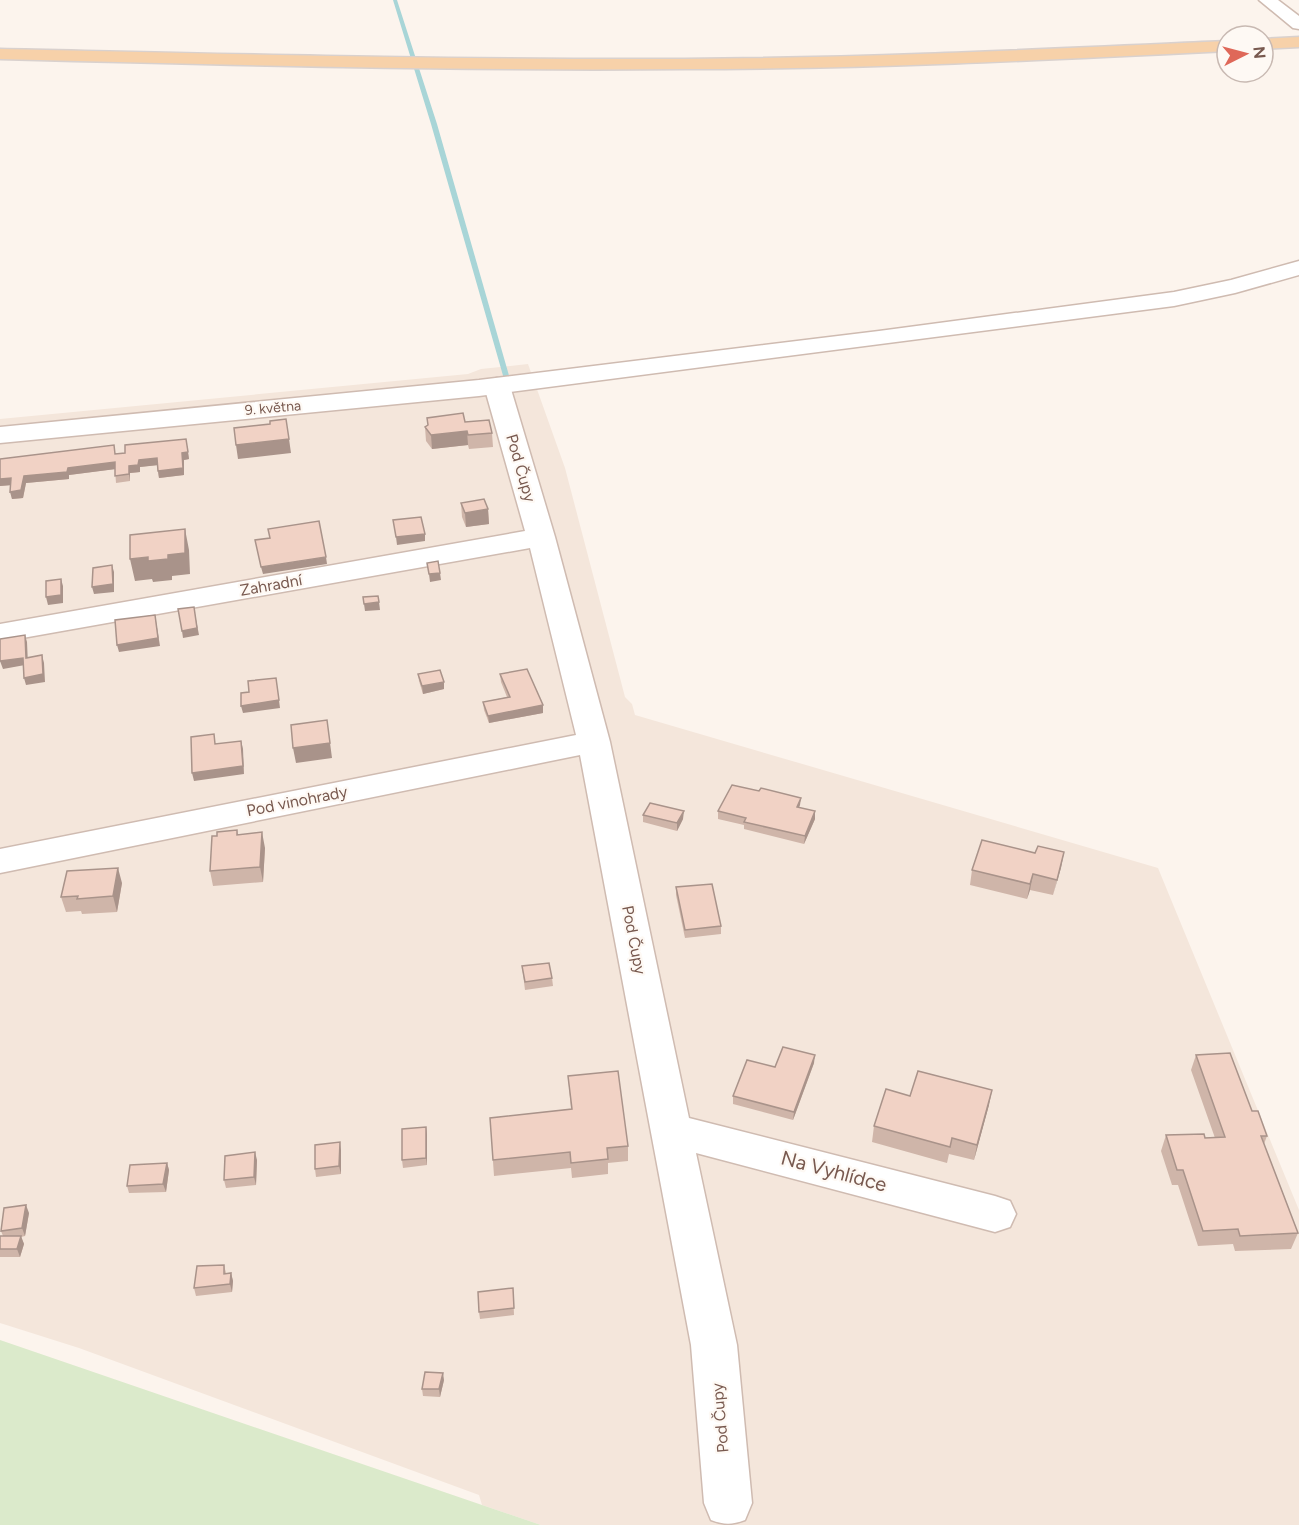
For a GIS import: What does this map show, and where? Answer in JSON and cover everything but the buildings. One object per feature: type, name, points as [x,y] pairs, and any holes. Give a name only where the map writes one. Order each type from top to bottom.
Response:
[{"type":"main road","points":[[1275,43],[1299,42]]},
{"type":"main road","points":[[0,54],[428,63],[695,64],[975,59],[1215,47]]},
{"type":"street","points":[[1267,0],[1299,24]]},
{"type":"street","name":"9. května","points":[[0,435],[545,380],[1174,299],[1235,286],[1299,268]]},
{"type":"street","name":"Pod Čupy","points":[[497,386],[541,537],[594,742],[714,1345],[728,1503]]},
{"type":"street","name":"Zahradní","points":[[0,633],[541,537]]},
{"type":"street","name":"Pod vinohrady","points":[[0,861],[594,742]]},
{"type":"street","name":"Na Vyhlídce","points":[[673,1131],[723,1142],[995,1214]]},
{"type":"shaded area","points":[[528,364],[565,468],[625,697],[632,704],[635,715],[1158,868],[1299,1210],[1299,1525],[541,1525],[482,1505],[479,1495],[79,1348],[0,1323],[0,419],[468,374],[481,369]]},
{"type":"green space","points":[[0,1340],[482,1505],[541,1525],[0,1525]]},
{"type":"waterway","points":[[395,0],[434,124],[507,379]]}]
